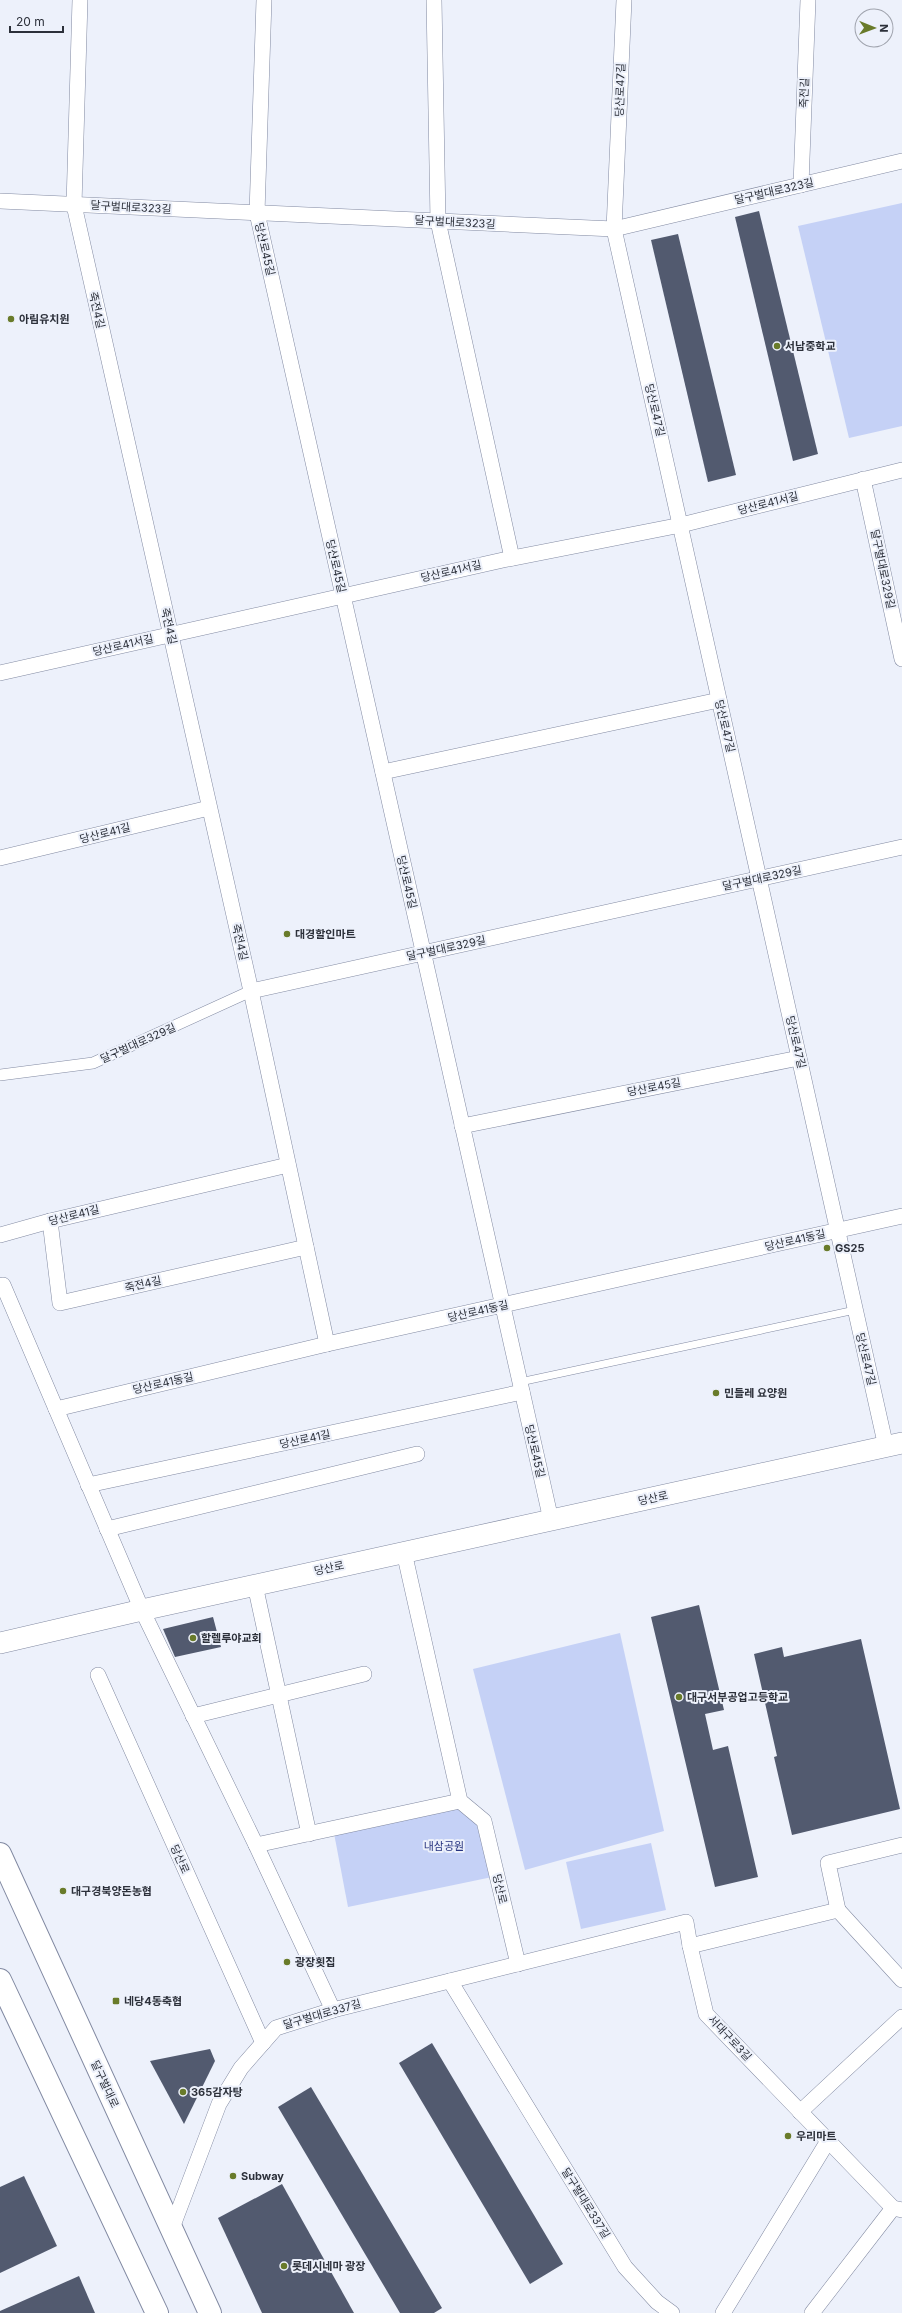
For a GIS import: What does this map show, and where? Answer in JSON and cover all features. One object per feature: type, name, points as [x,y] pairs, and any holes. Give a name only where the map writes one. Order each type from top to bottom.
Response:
[{"type":"main road","name":"당산로","points":[[0,1643],[142,1610],[894,1445]]},
{"type":"main road","name":"달구벌대로","points":[[0,1854],[210,2313]]},
{"type":"main road","points":[[0,1980],[157,2313]]},
{"type":"street","name":"죽전4길","points":[[80,0],[74,205],[251,991],[327,1344]]},
{"type":"street","name":"당산로45길","points":[[264,0],[257,213],[550,1520]]},
{"type":"street","points":[[434,0],[438,221],[512,558]]},
{"type":"street","name":"당산로47길","points":[[624,0],[614,229],[855,1310],[894,1445]]},
{"type":"street","name":"죽전길","points":[[800,185],[808,0]]},
{"type":"street","name":"달구벌대로323길","points":[[0,201],[614,229],[902,161]]},
{"type":"street","name":"당산로41서길","points":[[0,673],[512,558],[681,525],[902,470]]},
{"type":"street","name":"달구벌대로329길","points":[[863,479],[902,658]]},
{"type":"street","points":[[383,772],[719,700]]},
{"type":"street","name":"당산로41길","points":[[0,858],[210,808]]},
{"type":"street","name":"달구벌대로329길","points":[[0,1075],[93,1063],[251,991],[902,847]]},
{"type":"street","name":"당산로45길","points":[[462,1126],[799,1058]]},
{"type":"street","name":"당산로41길","points":[[0,1235],[50,1221],[288,1164]]},
{"type":"street","name":"당산로41동길","points":[[56,1409],[327,1344],[902,1216]]},
{"type":"street","name":"죽전4길","points":[[50,1221],[60,1303],[306,1247]]},
{"type":"street","points":[[1,1282],[142,1610],[256,1845],[333,2010]]},
{"type":"street","name":"당산로41길","points":[[88,1485],[521,1387]]},
{"type":"street","points":[[107,1529],[417,1454]]},
{"type":"street","points":[[256,1845],[460,1801],[404,1552]]},
{"type":"street","points":[[255,1585],[310,1834]]},
{"type":"street","points":[[193,1716],[364,1674]]},
{"type":"street","name":"당산로","points":[[98,1675],[263,2043]]},
{"type":"street","name":"당산로","points":[[460,1801],[484,1821],[518,1964]]},
{"type":"street","points":[[902,1845],[828,1863],[838,1910],[902,1980]]},
{"type":"street","points":[[690,1946],[838,1910]]},
{"type":"street","name":"달구벌대로337길","points":[[172,2228],[219,2104],[241,2068],[276,2028],[333,2010],[686,1922]]},
{"type":"street","name":"서대구로3길","points":[[686,1922],[706,2014],[828,2141],[897,2209]]},
{"type":"street","name":"달구벌대로337길","points":[[450,1981],[625,2267],[657,2302],[672,2313]]},
{"type":"street","points":[[800,2112],[902,2017]]},
{"type":"street","points":[[723,2313],[828,2141]]},
{"type":"street","points":[[812,2313],[897,2209]]},
{"type":"lane","points":[[521,1387],[855,1310]]},
{"type":"green space","points":[[902,203],[902,426],[849,438],[798,226]]},
{"type":"green space","points":[[620,1633],[664,1831],[525,1870],[473,1669]]},
{"type":"green space","name":"내삼공원","points":[[460,1801],[484,1821],[497,1876],[348,1907],[333,1828]]},
{"type":"green space","points":[[651,1843],[666,1910],[581,1929],[566,1862]]},
{"type":"building","points":[[759,211],[818,454],[793,461],[735,217]]},
{"type":"building","points":[[678,234],[736,475],[708,482],[651,240]]},
{"type":"building","points":[[699,1605],[724,1710],[705,1714],[713,1750],[728,1746],[758,1877],[715,1887],[651,1617]]},
{"type":"building","name":"할렐루야교회","points":[[213,1617],[221,1647],[175,1657],[163,1629]]},
{"type":"building","points":[[861,1639],[900,1809],[792,1835],[774,1757],[777,1756],[754,1654],[782,1647],[784,1657]]},
{"type":"building","points":[[432,2043],[563,2264],[530,2284],[399,2063]]},
{"type":"building","name":"365감자탕","points":[[210,2049],[215,2061],[184,2124],[150,2061]]},
{"type":"building","points":[[311,2087],[442,2308],[434,2313],[400,2313],[278,2107]]},
{"type":"building","points":[[24,2176],[57,2246],[0,2273],[0,2187]]},
{"type":"building","name":"롯데시네마 광장","points":[[282,2184],[354,2313],[262,2313],[218,2218]]},
{"type":"building","points":[[79,2276],[95,2313],[0,2313],[0,2311]]},
{"type":"place","name":"아림유치원","points":[[11,319]]},
{"type":"place","name":"서남중학교","points":[[777,346]]},
{"type":"place","name":"대경할인마트","points":[[287,934]]},
{"type":"place","name":"GS25","points":[[827,1248]]},
{"type":"place","name":"민들레 요양원","points":[[716,1393]]},
{"type":"place","name":"할렐루야교회","points":[[193,1638]]},
{"type":"place","name":"대구서부공업고등학교","points":[[679,1697]]},
{"type":"place","name":"대구경북양돈농협","points":[[63,1891]]},
{"type":"place","name":"광장횟집","points":[[287,1962]]},
{"type":"place","name":"네당4동축협","points":[[116,2001]]},
{"type":"place","name":"365감자탕","points":[[183,2092]]},
{"type":"place","name":"우리마트","points":[[788,2136]]},
{"type":"place","name":"Subway","points":[[233,2176]]},
{"type":"place","name":"롯데시네마 광장","points":[[284,2266]]}]
